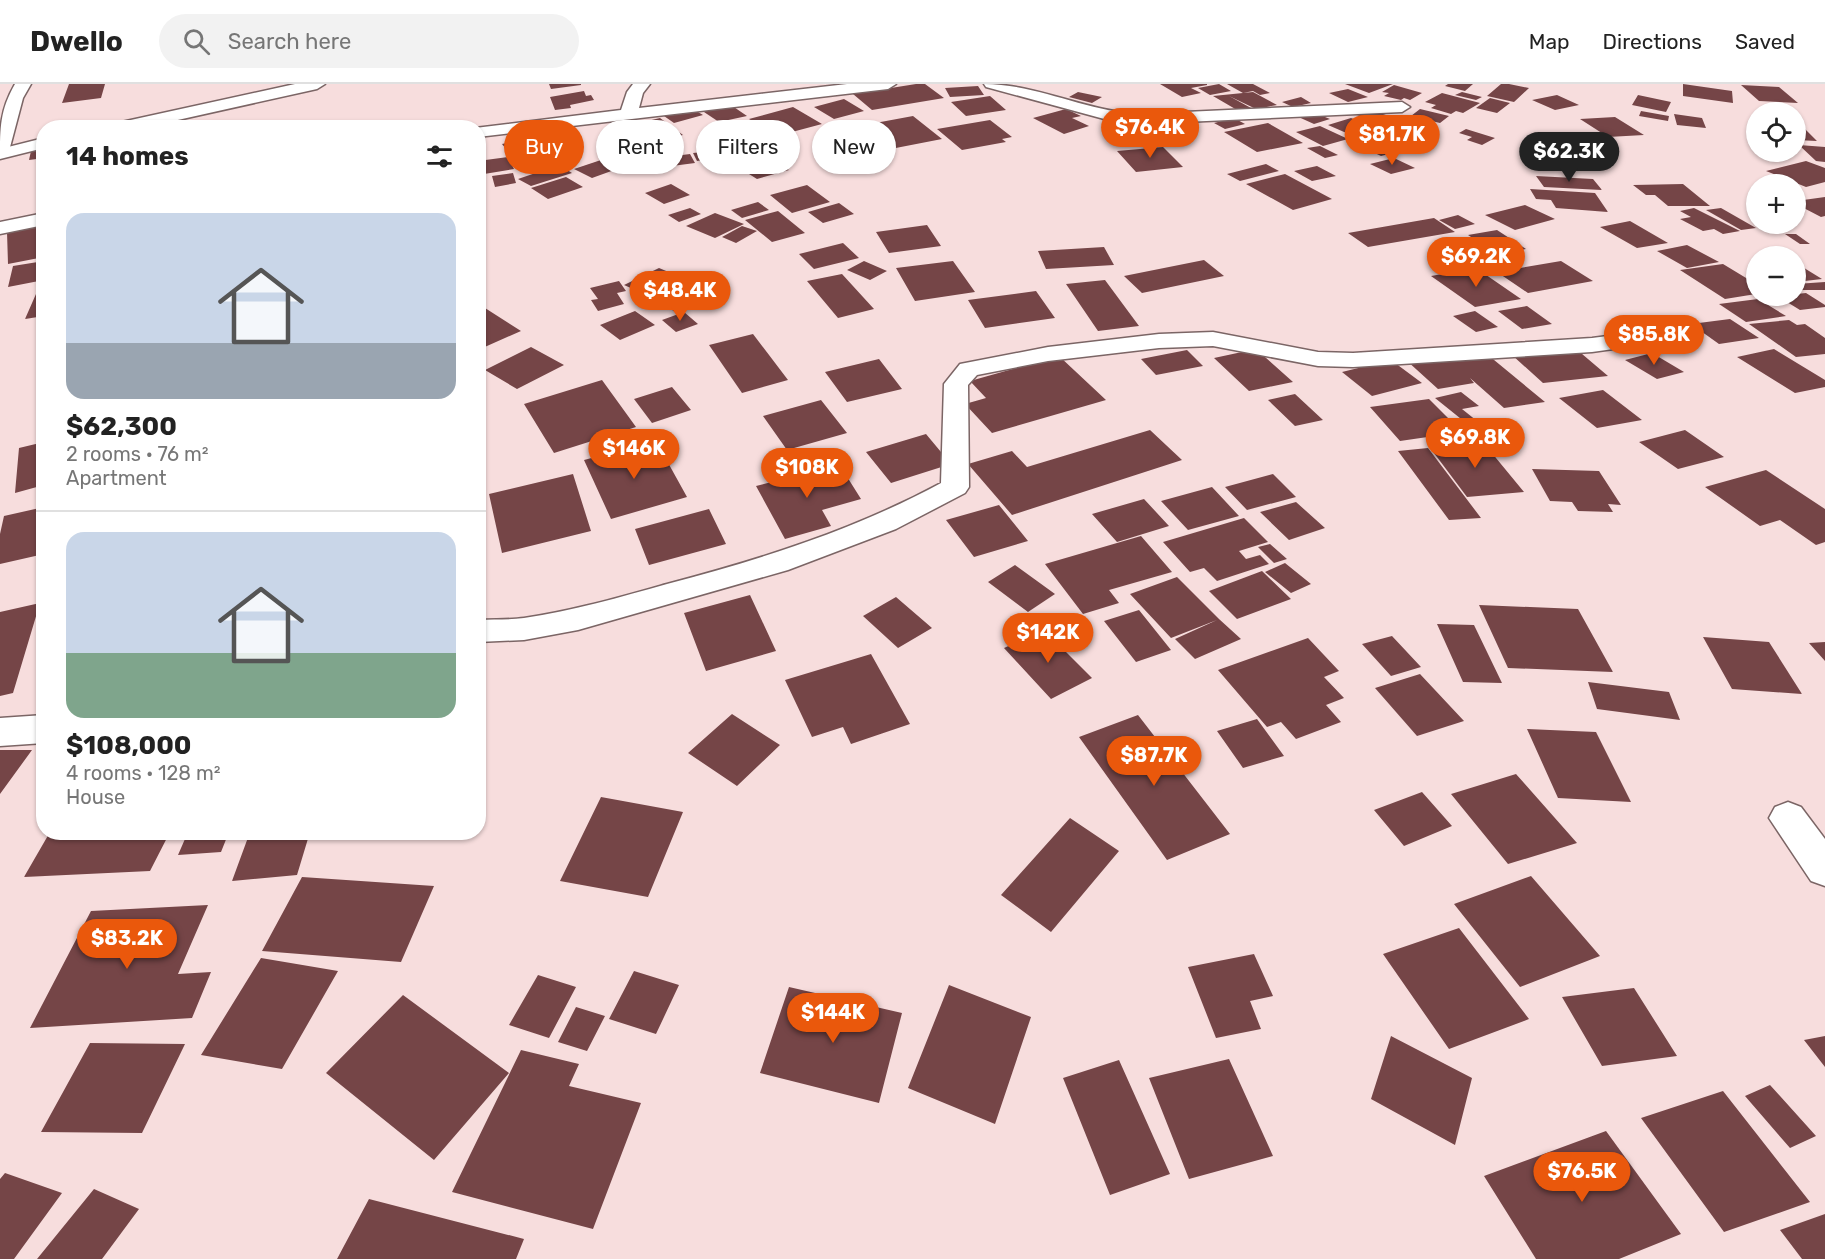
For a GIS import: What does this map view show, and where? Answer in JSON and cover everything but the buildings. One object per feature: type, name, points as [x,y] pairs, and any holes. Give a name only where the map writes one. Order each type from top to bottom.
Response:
[{"type":"street","points":[[23,84],[15,98],[0,152],[36,145]]},
{"type":"street","points":[[153,120],[317,84]]},
{"type":"street","points":[[629,113],[634,92],[642,84]]},
{"type":"street","points":[[486,131],[888,84]]},
{"type":"street","points":[[992,84],[1119,117],[1141,119],[1402,107]]},
{"type":"street","points":[[0,228],[36,221]]},
{"type":"street","points":[[486,631],[523,629],[622,607],[729,579],[839,544],[926,505],[955,487],[956,384],[969,369],[1048,354],[1159,341],[1213,339],[1318,358],[1353,360],[1592,345],[1671,335]]},
{"type":"street","points":[[0,732],[36,730]]},
{"type":"street","points":[[1788,818],[1825,869]]}]
